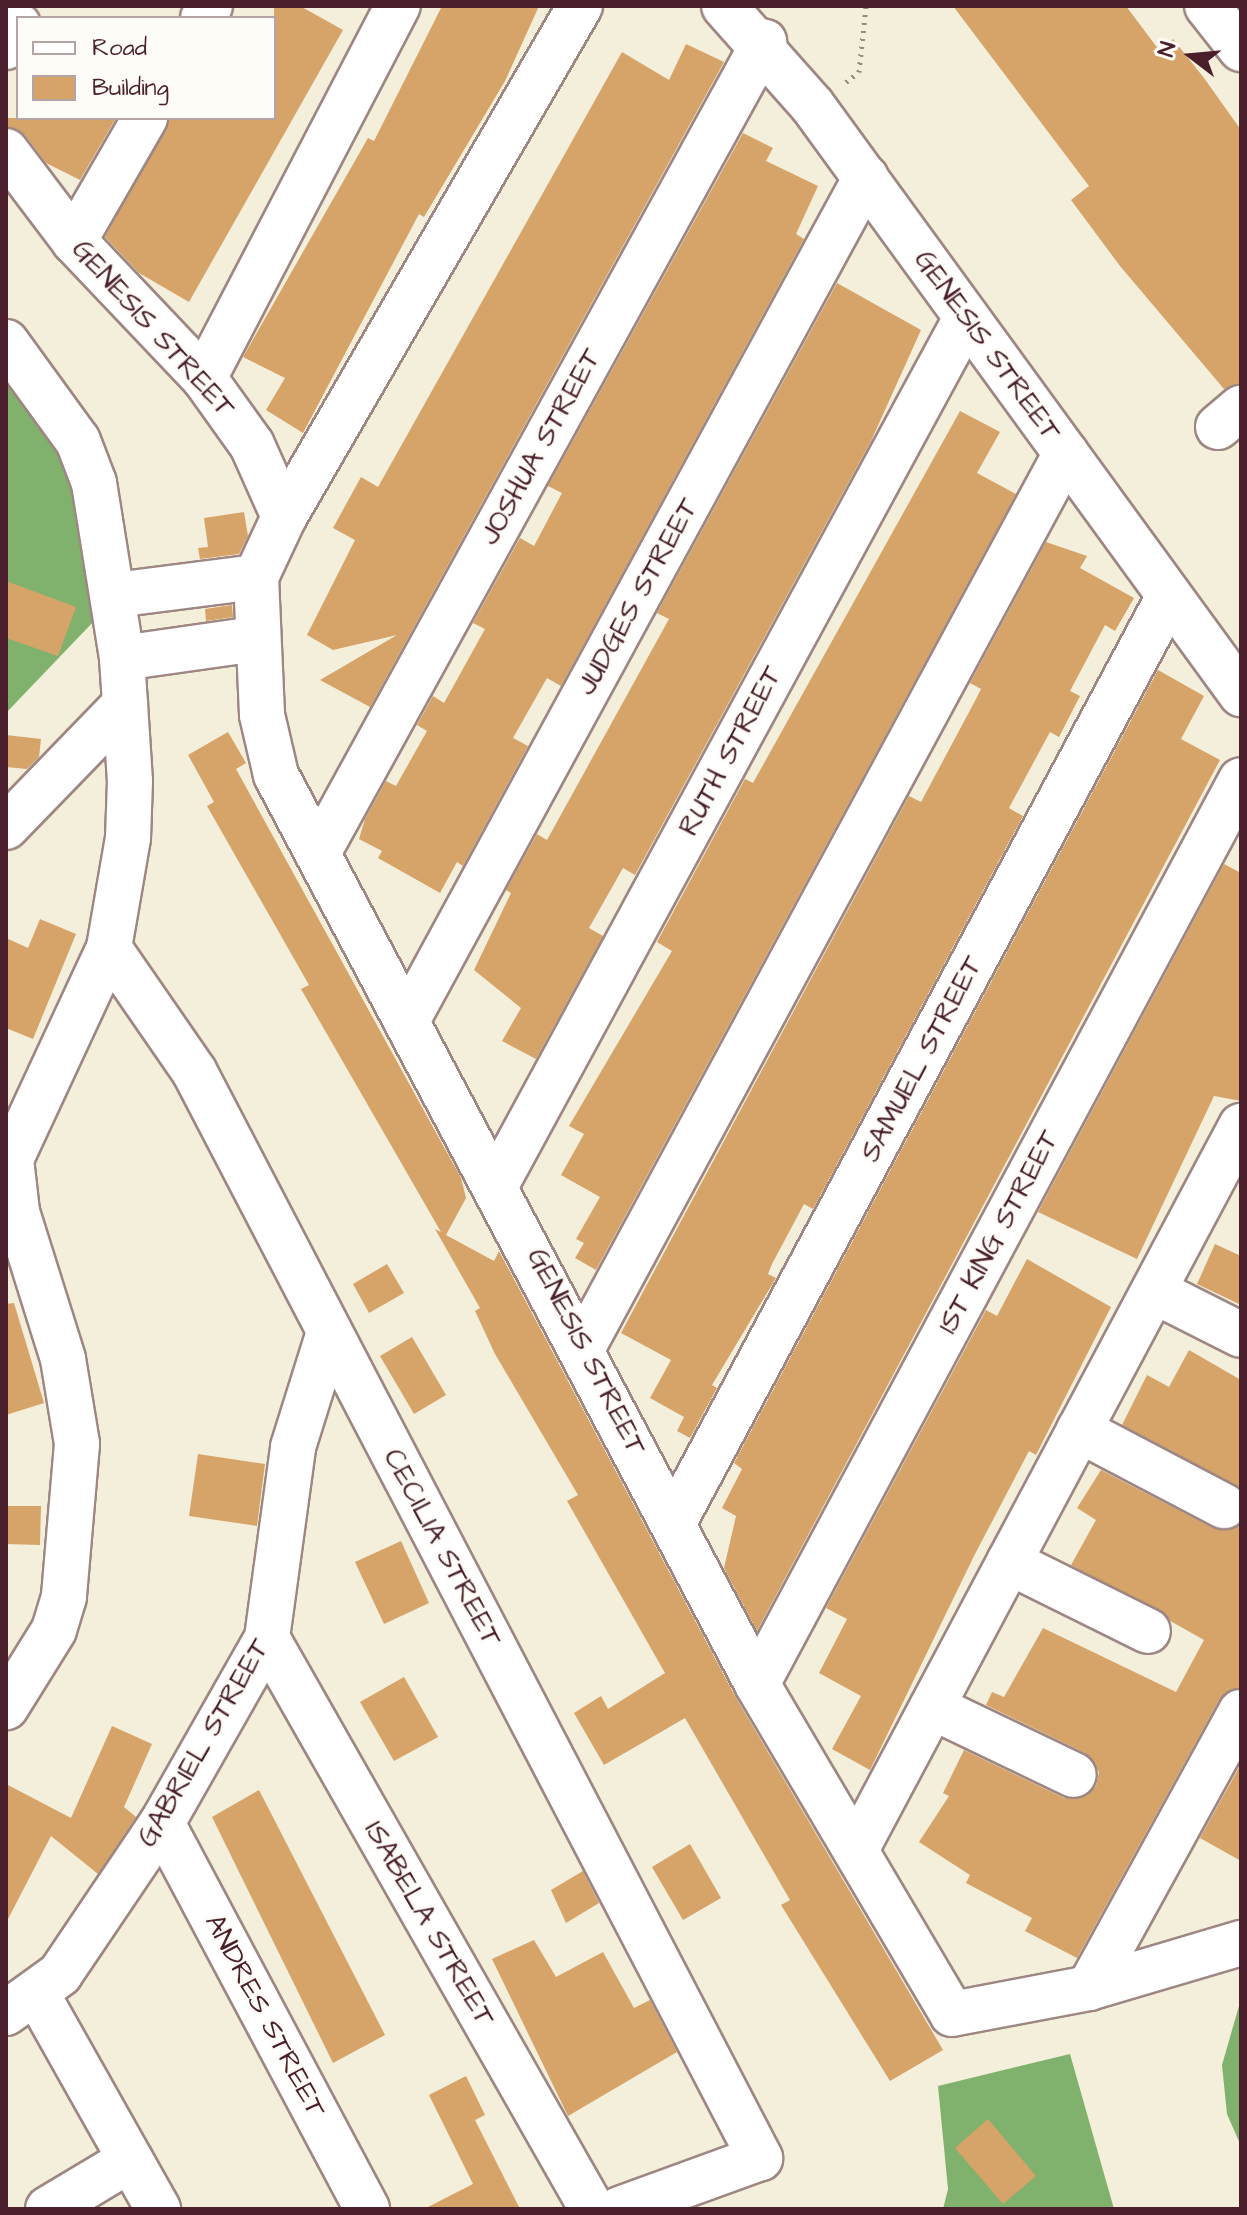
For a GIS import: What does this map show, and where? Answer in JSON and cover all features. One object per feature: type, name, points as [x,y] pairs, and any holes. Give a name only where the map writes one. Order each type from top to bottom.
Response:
[{"type":"street","points":[[204,378],[398,6]]},
{"type":"street","points":[[284,517],[580,6]]},
{"type":"street","name":"GENESIS STREET","points":[[724,6],[764,42],[812,105],[965,320],[1241,694]]},
{"type":"street","points":[[1207,6],[1241,49]]},
{"type":"street","points":[[6,47],[16,29]]},
{"type":"street","name":"JOSHUA STREET","points":[[318,853],[764,42]]},
{"type":"street","points":[[74,241],[144,120]]},
{"type":"street","name":"GENESIS STREET","points":[[6,151],[74,241],[204,378],[252,445],[284,517],[256,577],[255,639],[276,775],[497,1183],[757,1684],[857,1848],[952,2014],[1089,1988]]},
{"type":"street","name":"JUDGES STREET","points":[[409,1017],[866,177]]},
{"type":"street","name":"RUTH STREET","points":[[497,1183],[965,320]]},
{"type":"street","points":[[6,342],[78,441],[94,483],[115,595],[122,658],[128,838],[109,948],[11,1159],[17,1212],[63,1359],[77,1444],[64,1597],[54,1630],[6,1707]]},
{"type":"street","points":[[583,1347],[1066,453]]},
{"type":"street","points":[[115,595],[256,577]]},
{"type":"street","name":"SAMUEL STREET","points":[[674,1522],[1169,596]]},
{"type":"street","points":[[122,658],[255,639]]},
{"type":"street","points":[[6,827],[125,704]]},
{"type":"street","name":"1ST KING STREET","points":[[757,1684],[1241,780]]},
{"type":"street","name":"CECILIA STREET","points":[[109,948],[194,1071],[760,2158],[620,2209]]},
{"type":"street","points":[[857,1848],[1154,1291],[1236,1147]]},
{"type":"street","points":[[1154,1291],[1241,1335]]},
{"type":"street","name":"GABRIEL STREET","points":[[22,2004],[60,1974],[162,1823],[267,1638],[297,1425],[329,1332]]},
{"type":"street","points":[[1079,1430],[1224,1506]]},
{"type":"street","points":[[1009,1562],[1148,1631]]},
{"type":"street","name":"ISABELA STREET","points":[[267,1638],[592,2209]]},
{"type":"street","points":[[932,1707],[1074,1775]]},
{"type":"street","points":[[1089,1988],[1241,1712]]},
{"type":"street","name":"ANDRES STREET","points":[[162,1823],[367,2209]]},
{"type":"street","points":[[1089,1988],[1241,1943]]},
{"type":"street","points":[[22,2004],[130,2160],[158,2209]]},
{"type":"street","points":[[48,2209],[130,2160]]},
{"type":"path","points":[[812,105],[859,72],[866,6]]},
{"type":"green space","points":[[6,383],[73,475],[95,620],[6,713]]},
{"type":"green space","points":[[1241,1999],[1241,2146],[1227,2114],[1222,2065]]},
{"type":"green space","points":[[1070,2054],[1114,2209],[943,2209],[948,2189],[938,2086]]},
{"type":"building","points":[[274,6],[300,6],[343,30],[189,302],[139,273],[105,237],[169,120],[276,120]]},
{"type":"building","points":[[442,6],[539,6],[505,81],[424,217],[419,214],[303,433],[266,410],[285,378],[243,357],[368,138],[374,141]]},
{"type":"building","points":[[953,6],[1126,6],[1159,50],[1173,39],[1204,78],[1241,130],[1241,384],[1224,389],[1120,266],[1071,200],[1089,186]]},
{"type":"building","points":[[686,44],[724,62],[370,707],[320,680],[397,635],[333,650],[307,635],[355,540],[333,528],[361,477],[378,487],[622,52],[669,80]]},
{"type":"building","points":[[6,118],[115,120],[80,180],[46,163],[25,135],[6,127]]},
{"type":"building","points":[[743,133],[773,148],[766,161],[818,186],[796,234],[804,239],[561,686],[547,678],[513,738],[528,746],[463,866],[457,862],[440,893],[378,858],[382,851],[359,839],[365,819],[386,781],[396,786],[427,731],[417,725],[433,696],[444,703],[485,629],[473,623],[520,538],[534,546],[562,493],[548,486]]},
{"type":"building","points":[[837,283],[921,330],[871,441],[635,875],[623,868],[589,928],[603,936],[536,1059],[502,1041],[521,1008],[474,970],[511,893],[506,890],[537,834],[547,840],[669,619],[657,613]]},
{"type":"building","points":[[960,411],[1000,432],[977,473],[1016,494],[596,1270],[575,1258],[584,1243],[576,1239],[600,1197],[561,1175],[584,1134],[569,1126],[672,951],[657,942],[745,779],[753,783]]},
{"type":"building","points":[[244,512],[248,536],[239,554],[200,559],[198,548],[208,547],[204,518]]},
{"type":"building","points":[[1046,542],[1087,556],[1080,568],[1134,598],[1115,631],[1105,625],[1070,691],[1080,696],[1059,737],[1050,732],[1009,808],[1023,816],[813,1209],[804,1204],[768,1274],[776,1278],[712,1385],[717,1388],[690,1438],[677,1431],[684,1417],[650,1398],[671,1360],[621,1333],[909,796],[921,802],[981,689],[970,683]]},
{"type":"building","points":[[6,581],[76,607],[58,656],[6,638]]},
{"type":"building","points":[[232,605],[233,617],[206,621],[205,609]]},
{"type":"building","points":[[1158,670],[1204,696],[1181,739],[1220,760],[757,1631],[724,1568],[736,1516],[722,1508],[742,1469],[734,1463]]},
{"type":"building","points":[[228,732],[246,763],[236,769],[461,1178],[466,1198],[446,1235],[494,1261],[499,1251],[735,1696],[943,2050],[890,2081],[781,1905],[790,1900],[685,1718],[604,1765],[574,1713],[601,1696],[608,1709],[665,1673],[567,1501],[578,1495],[495,1354],[475,1311],[480,1308],[435,1229],[441,1232],[301,989],[309,985],[207,806],[214,802],[188,755]]},
{"type":"building","points":[[6,735],[41,739],[39,757],[27,769],[6,767]]},
{"type":"building","points":[[1224,864],[1241,873],[1241,1101],[1214,1096],[1137,1259],[1038,1212]]},
{"type":"building","points":[[40,919],[76,934],[33,1039],[6,1028],[6,938],[28,948]]},
{"type":"building","points":[[1215,1244],[1241,1256],[1241,1305],[1197,1284]]},
{"type":"building","points":[[1027,1259],[1111,1307],[1036,1455],[1029,1451],[974,1556],[870,1770],[832,1749],[861,1696],[819,1673],[847,1619],[826,1608],[986,1310],[997,1316]]},
{"type":"building","points":[[387,1264],[404,1293],[369,1313],[353,1284]]},
{"type":"building","points":[[14,1303],[44,1403],[6,1415],[6,1304]]},
{"type":"building","points":[[412,1337],[446,1395],[414,1414],[380,1356]]},
{"type":"building","points":[[1189,1350],[1241,1380],[1241,1489],[1122,1425],[1147,1375],[1169,1387]]},
{"type":"building","points":[[198,1454],[265,1464],[257,1526],[189,1516]]},
{"type":"building","points":[[1101,1470],[1213,1528],[1241,1523],[1241,1687],[1219,1700],[1077,1958],[1025,1931],[1032,1918],[966,1883],[970,1875],[919,1842],[949,1796],[943,1793],[964,1750],[1064,1798],[1087,1796],[1096,1786],[1099,1772],[1085,1753],[986,1705],[992,1692],[1004,1697],[1043,1628],[1176,1692],[1204,1640],[1071,1565],[1096,1520],[1077,1508]]},
{"type":"building","points":[[6,1506],[41,1506],[40,1545],[6,1544]]},
{"type":"building","points":[[401,1541],[429,1603],[384,1624],[355,1562]]},
{"type":"building","points":[[404,1677],[438,1737],[394,1761],[360,1702]]},
{"type":"building","points":[[112,1726],[152,1744],[124,1807],[136,1817],[98,1874],[51,1836],[6,1923],[6,1784],[71,1818]]},
{"type":"building","points":[[1241,1764],[1241,1861],[1200,1838]]},
{"type":"building","points":[[259,1790],[385,2035],[333,2063],[212,1817]]},
{"type":"building","points":[[690,1844],[721,1898],[683,1920],[652,1867]]},
{"type":"building","points":[[583,1871],[599,1903],[566,1923],[551,1890]]},
{"type":"building","points":[[534,1940],[556,1977],[603,1952],[634,2008],[650,2000],[677,2052],[568,2116],[492,1959]]},
{"type":"building","points":[[466,2076],[485,2115],[475,2120],[520,2209],[424,2209],[473,2184],[429,2095]]},
{"type":"building","points":[[988,2119],[1036,2176],[1003,2204],[955,2148]]}]
